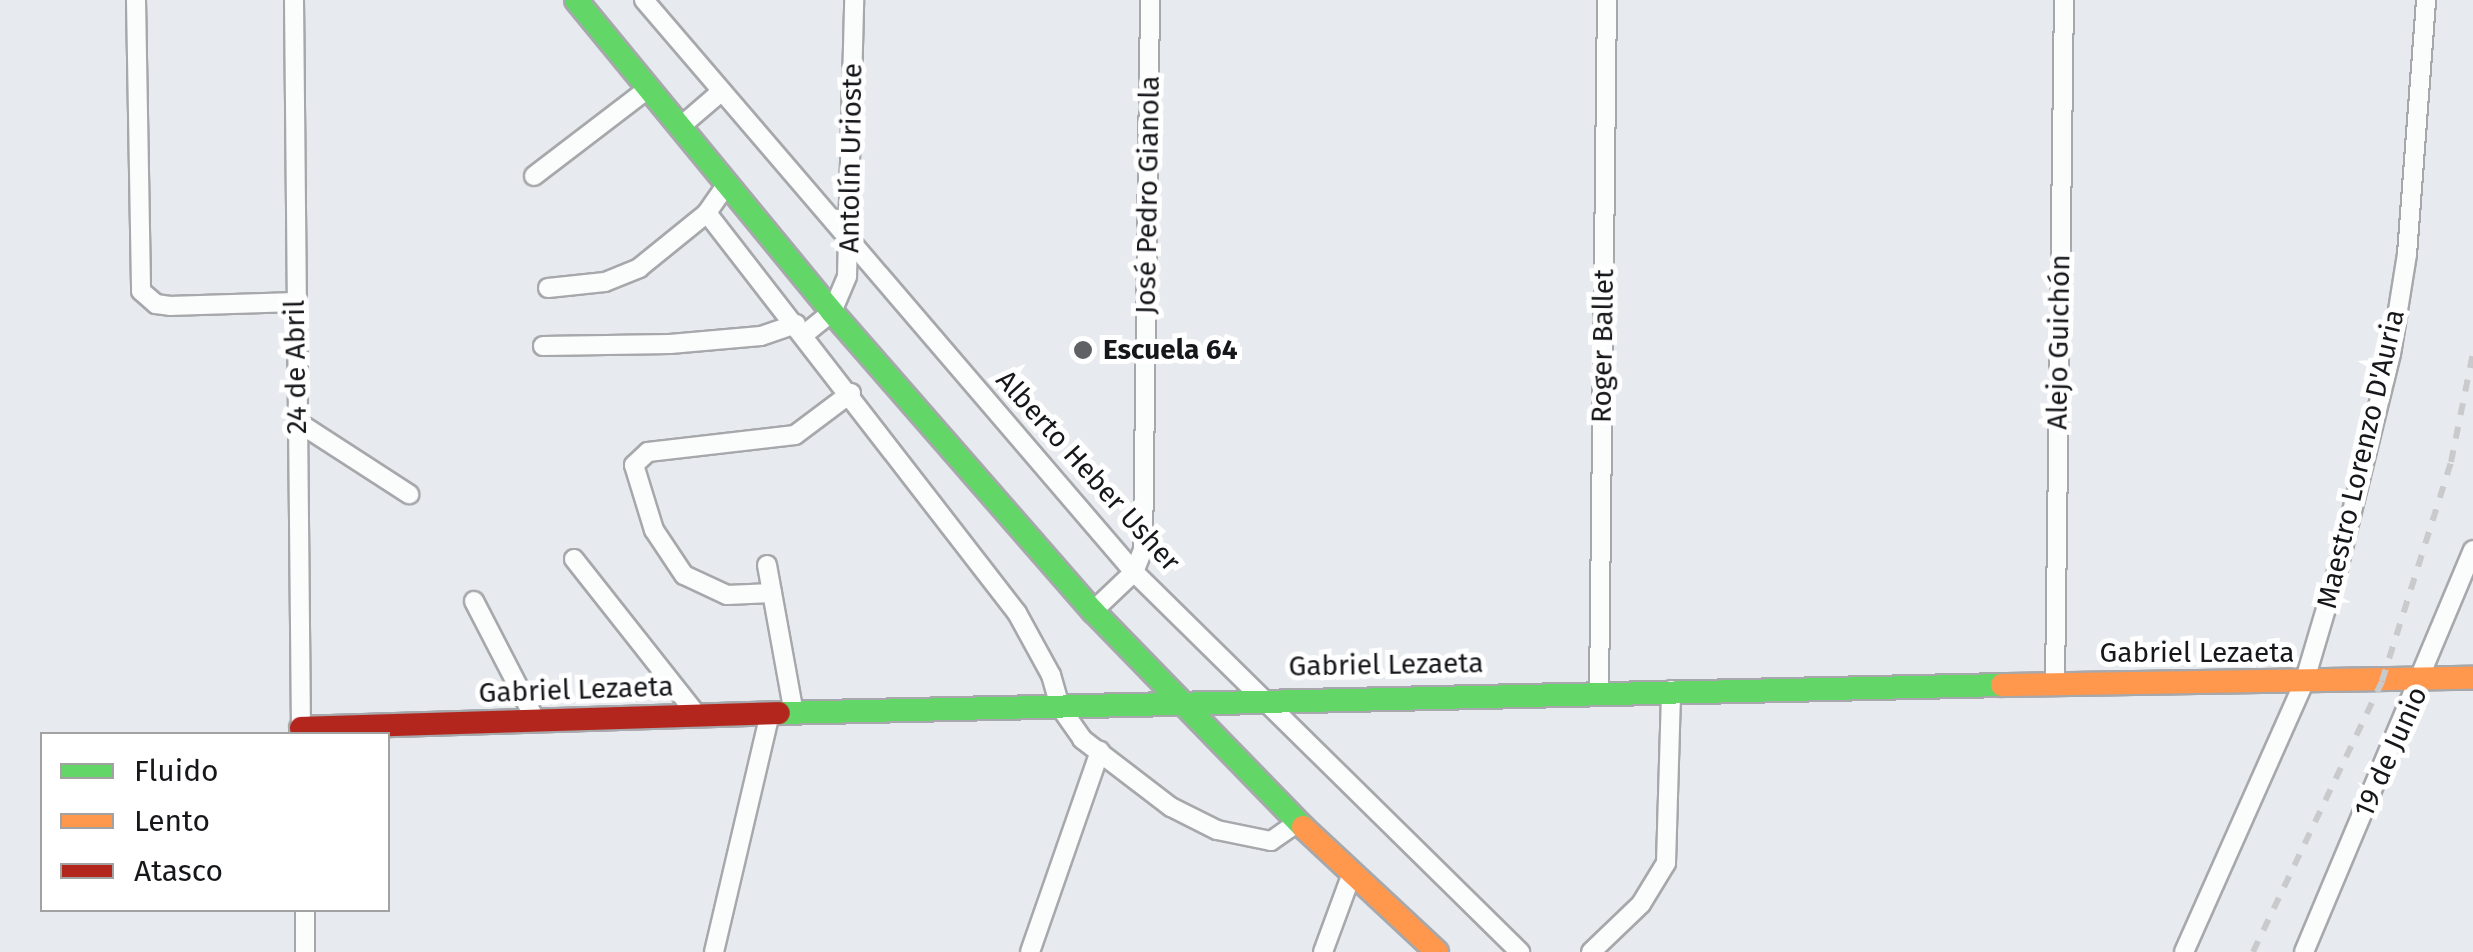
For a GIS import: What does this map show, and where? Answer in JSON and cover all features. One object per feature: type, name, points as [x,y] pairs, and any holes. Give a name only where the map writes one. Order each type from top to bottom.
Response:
[{"type":"street","points":[[136,0],[141,290],[156,304],[170,306],[294,302]]},
{"type":"street","name":"24 de Abril","points":[[294,0],[301,732]]},
{"type":"street","points":[[576,0],[832,312],[1093,611],[1298,822],[1438,952]]},
{"type":"street","name":"Alberto Heber Usher","points":[[644,0],[1134,572],[1520,952]]},
{"type":"street","name":"Antolín Urioste","points":[[832,312],[851,245],[854,0]]},
{"type":"street","name":"José Pedro Gianola","points":[[1134,572],[1143,550],[1150,0]]},
{"type":"street","name":"Roger Ballet","points":[[1599,692],[1607,0]]},
{"type":"street","name":"Alejo Guichón","points":[[2055,684],[2064,0]]},
{"type":"street","name":"Maestro Lorenzo D'Auria","points":[[2184,952],[2304,683],[2391,354],[2418,162],[2426,0]]},
{"type":"street","points":[[534,176],[648,88]]},
{"type":"street","points":[[680,127],[722,92]]},
{"type":"street","points":[[548,288],[605,282],[639,268],[707,214],[727,184]]},
{"type":"street","points":[[707,214],[801,328],[1017,612],[1051,675],[1060,707],[1100,751],[1171,807],[1217,830],[1271,841],[1298,822]]},
{"type":"street","points":[[542,346],[761,336],[801,328],[832,312]]},
{"type":"street","points":[[772,593],[727,595],[684,575],[654,530],[634,464],[648,452],[796,435],[851,393]]},
{"type":"street","points":[[296,421],[409,494]]},
{"type":"street","name":"19 de Junio","points":[[2304,952],[2423,679],[2473,550]]},
{"type":"street","points":[[574,559],[698,716]]},
{"type":"street","points":[[767,565],[794,714]]},
{"type":"street","points":[[1093,611],[1134,572]]},
{"type":"street","points":[[474,601],[536,721]]},
{"type":"street","name":"Gabriel Lezaeta","points":[[301,732],[536,721],[1180,704],[1265,697],[2473,678]]},
{"type":"street","points":[[1591,952],[1642,904],[1666,863],[1670,690]]},
{"type":"street","points":[[714,952],[770,714]]},
{"type":"street","points":[[1030,952],[1100,751]]},
{"type":"street","points":[[1323,952],[1352,873]]},
{"type":"street","points":[[304,912],[306,952]]},
{"type":"railway","points":[[2253,952],[2382,681],[2451,462],[2473,353]]},
{"type":"traffic: fast","points":[[576,0],[832,312],[1093,611],[1303,827]]},
{"type":"traffic: fast","points":[[779,713],[2002,685]]},
{"type":"traffic: slow","points":[[2002,685],[2473,678]]},
{"type":"traffic: slow","points":[[1303,827],[1437,952]]},
{"type":"traffic: jam","points":[[301,728],[779,713]]},
{"type":"place","name":"Escuela 64","points":[[1083,350]]}]
